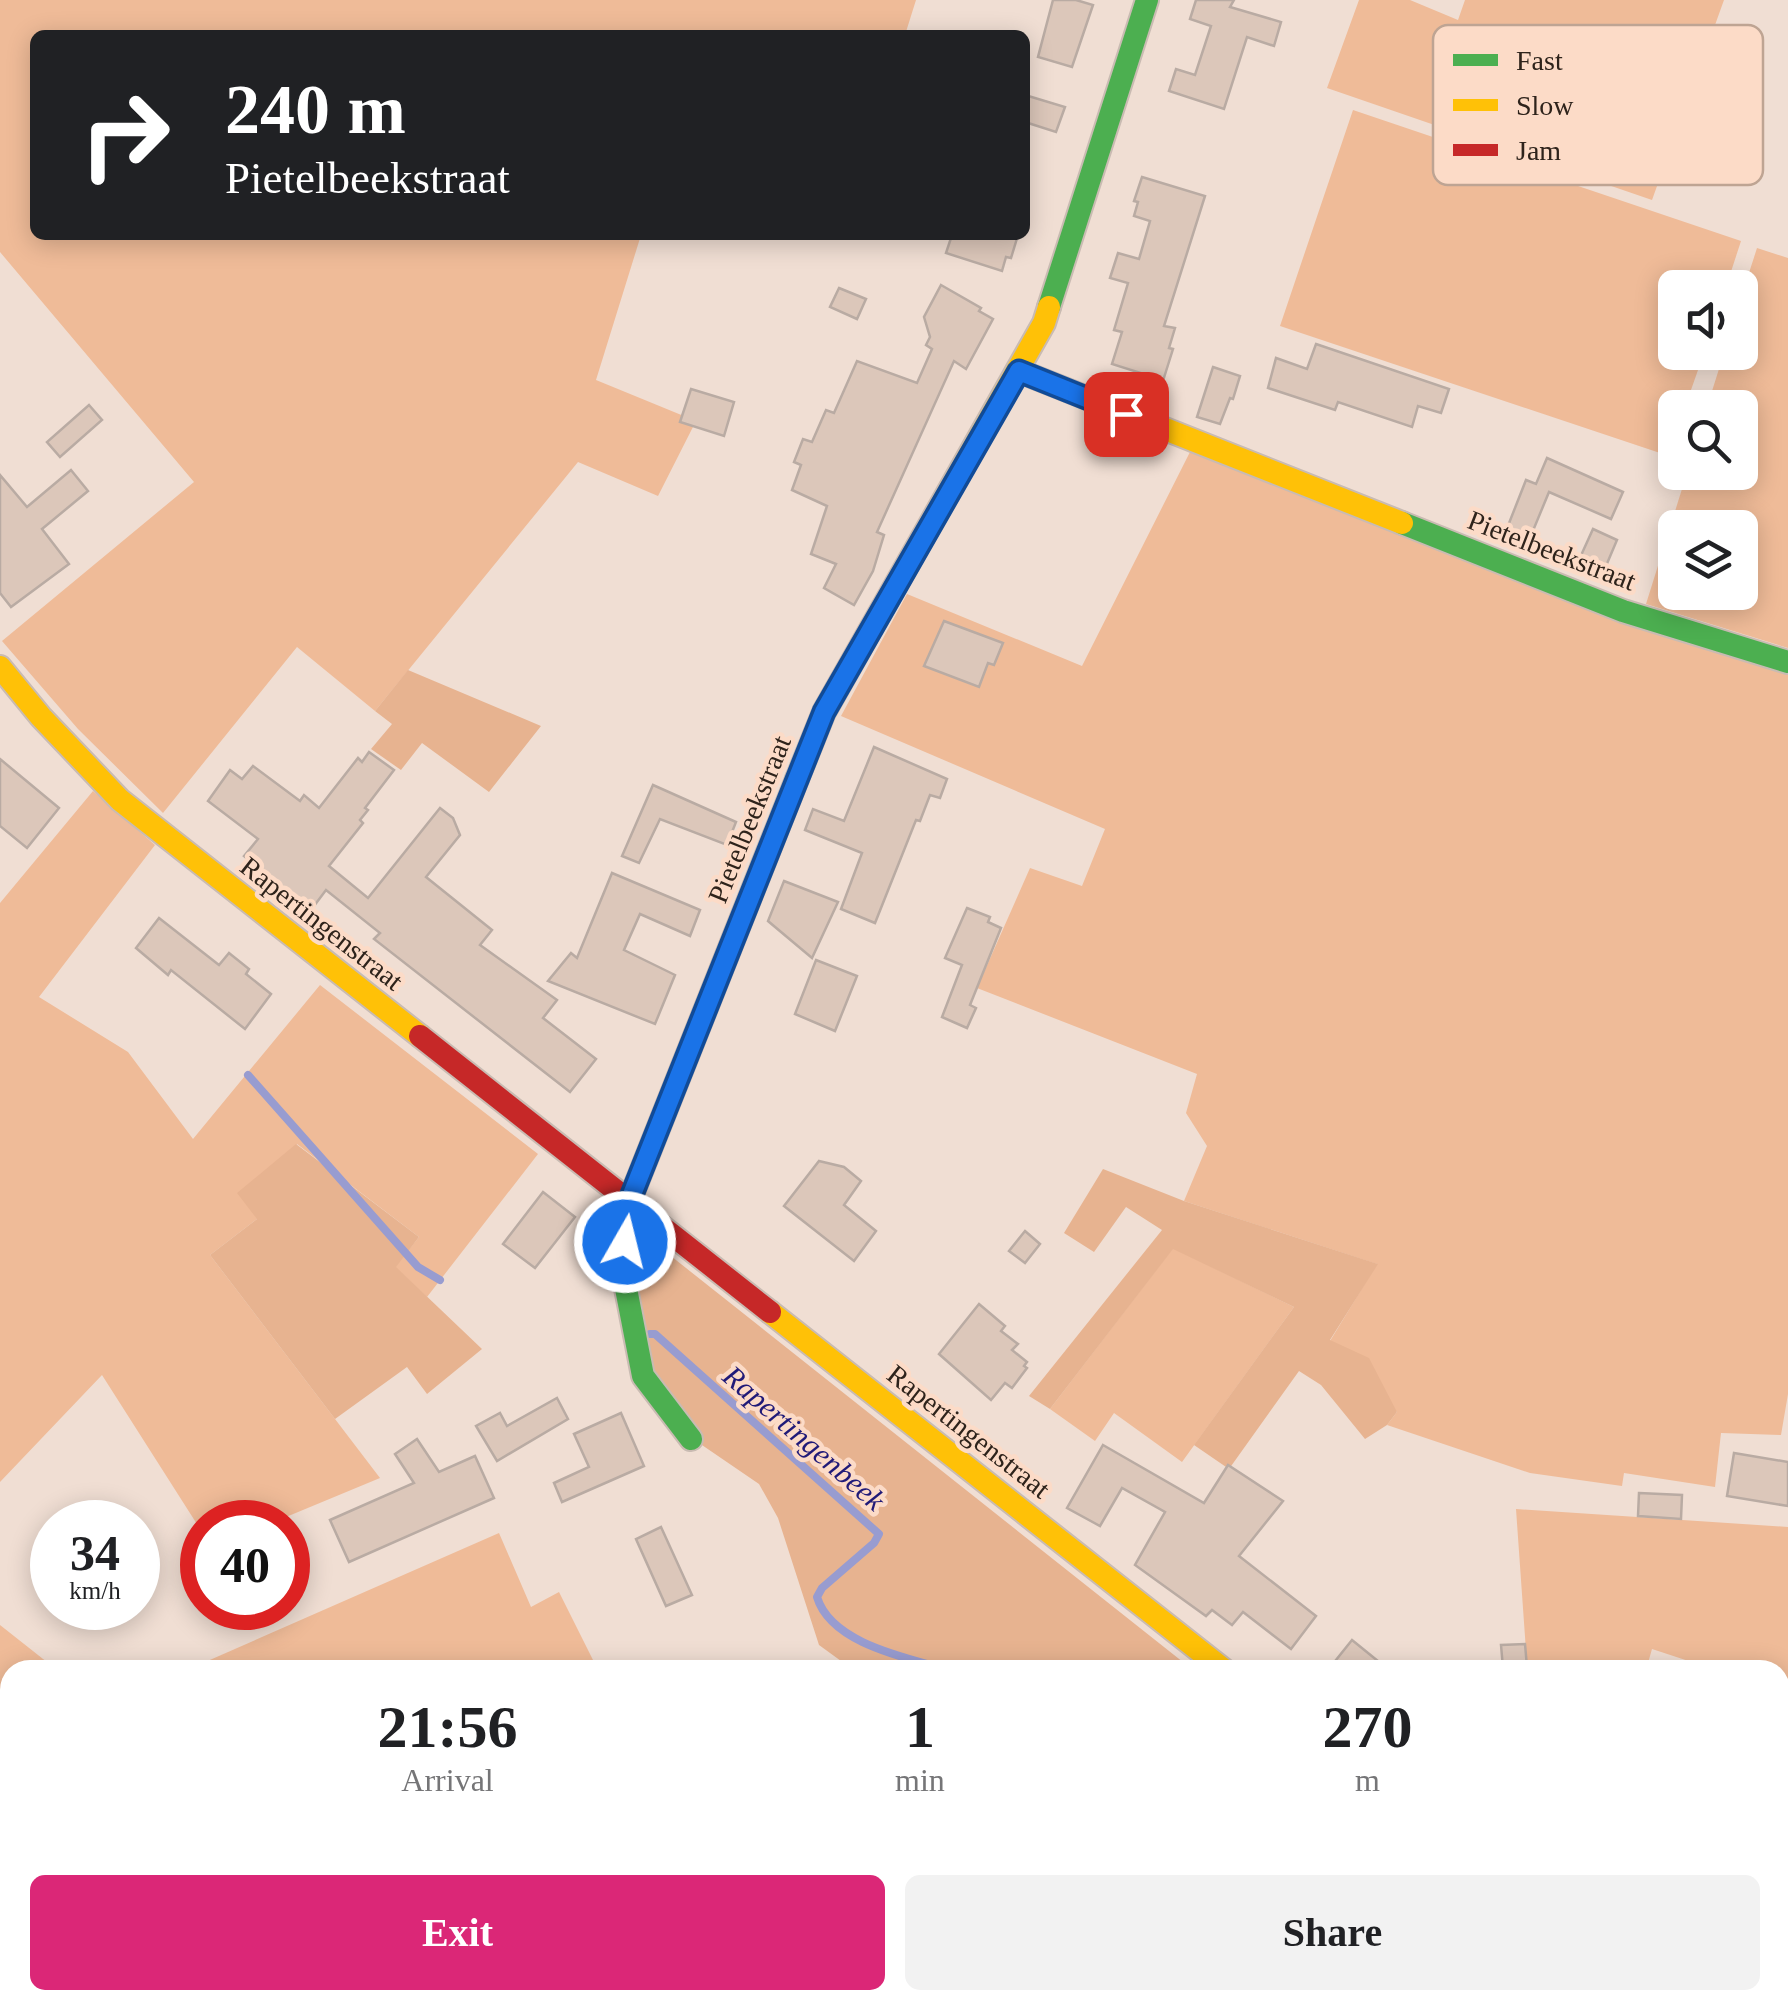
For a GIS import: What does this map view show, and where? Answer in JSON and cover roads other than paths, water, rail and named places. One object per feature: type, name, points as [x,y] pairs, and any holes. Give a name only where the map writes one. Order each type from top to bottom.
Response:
[{"type":"street","name":"Pietelbeekstraat","points":[[629,1202],[824,712],[1044,323],[1147,0]]},
{"type":"street","name":"Pietelbeekstraat","points":[[1019,371],[1624,611],[1788,662]]},
{"type":"street","name":"Rapertingenstraat","points":[[0,667],[40,717],[120,800],[1211,1660]]},
{"type":"street","points":[[629,1202],[622,1268],[643,1376],[691,1439]]},
{"type":"waterway","name":"Rapertingenbeek","points":[[248,1075],[418,1267],[440,1280]]},
{"type":"waterway","name":"Rapertingenbeek","points":[[650,1334],[655,1334],[879,1534],[817,1597],[825,1613],[854,1638],[914,1660]]}]
